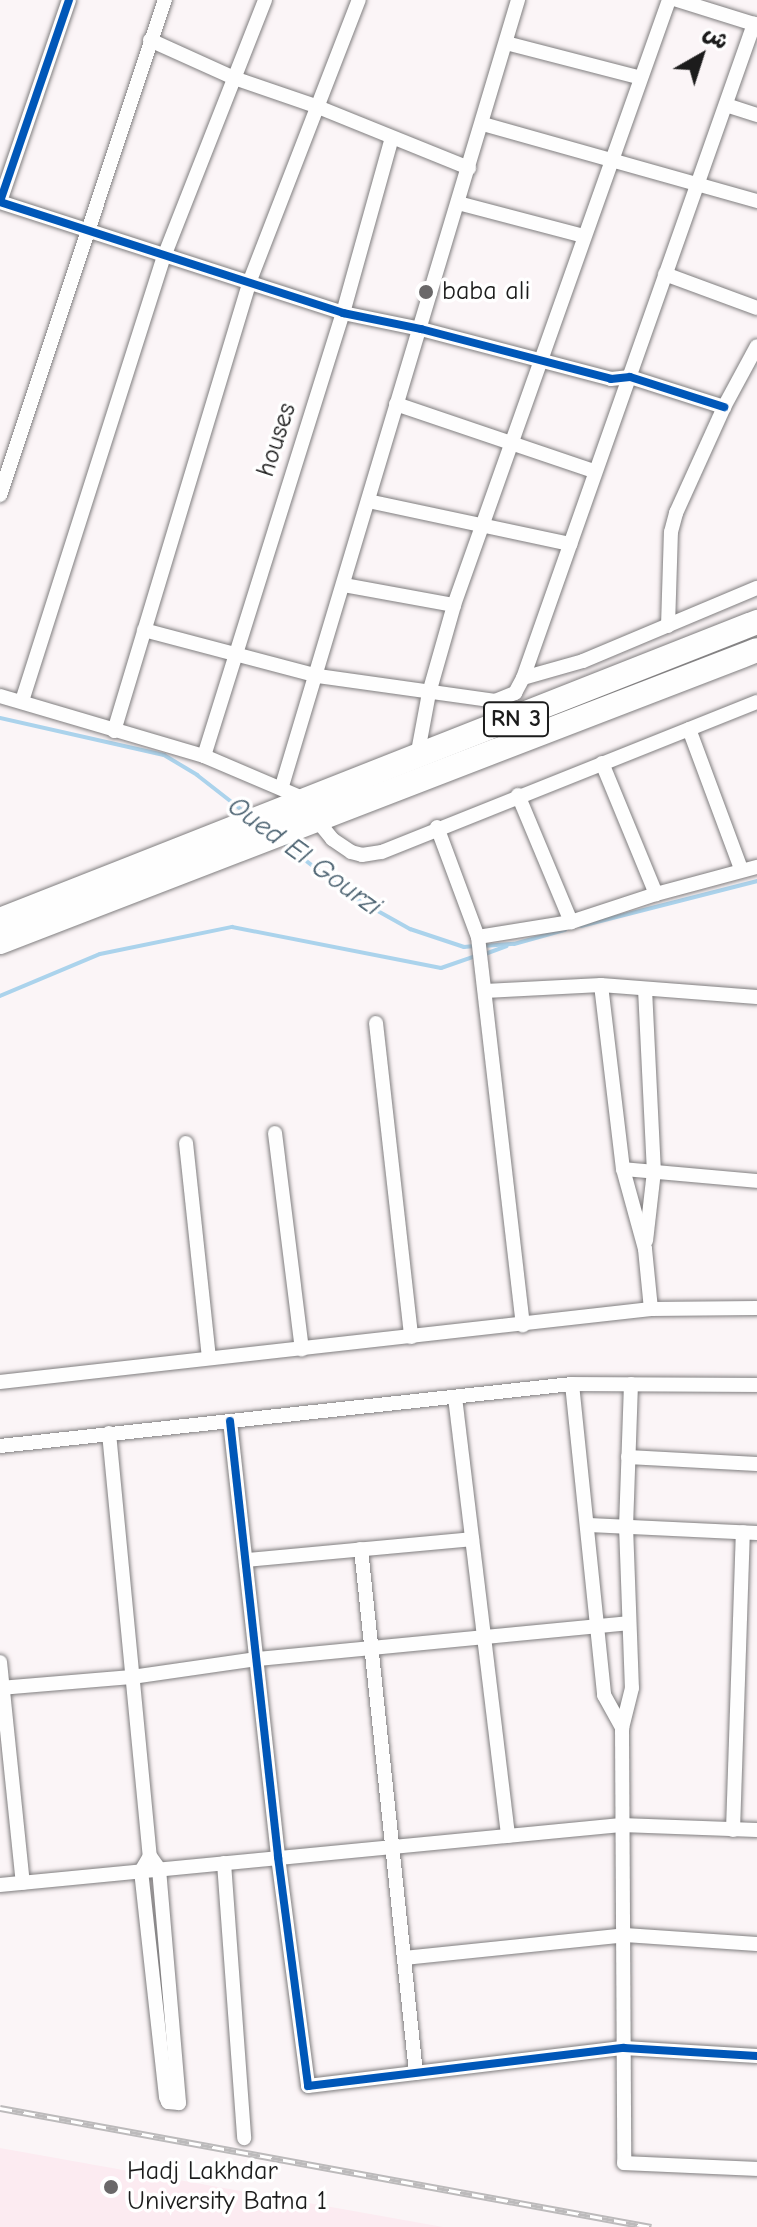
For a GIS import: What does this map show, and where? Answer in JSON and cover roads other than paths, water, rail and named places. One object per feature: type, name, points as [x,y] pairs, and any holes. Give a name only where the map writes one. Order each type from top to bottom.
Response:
[{"type":"highway","name":"RN 3","points":[[298,815],[517,707],[757,622]]},
{"type":"highway","name":"RN 3","points":[[0,920],[227,842],[757,650]]},
{"type":"highway","name":"RN 3","points":[[0,942],[227,842]]},
{"type":"street","points":[[69,0],[0,202],[343,313],[421,329],[611,379],[630,377],[724,407]]},
{"type":"street","points":[[0,495],[165,0]]},
{"type":"street","points":[[22,701],[165,254],[265,0]]},
{"type":"street","points":[[114,731],[249,283],[359,0]]},
{"type":"street","points":[[282,786],[318,676],[518,0]]},
{"type":"street","points":[[417,757],[429,693],[454,605],[669,0]]},
{"type":"street","points":[[144,630],[318,676],[495,701],[517,707],[523,678],[594,471],[756,21],[677,0]]},
{"type":"street","points":[[150,40],[234,78],[318,107],[469,168]]},
{"type":"street","points":[[506,43],[641,78]]},
{"type":"street","points":[[726,105],[757,115]]},
{"type":"street","points":[[483,124],[757,201]]},
{"type":"street","name":"houses","points":[[204,756],[343,313],[392,138]]},
{"type":"street","points":[[458,203],[584,236]]},
{"type":"street","points":[[665,274],[757,308]]},
{"type":"street","points":[[668,626],[671,532],[724,407],[757,346]]},
{"type":"street","points":[[396,404],[594,471]]},
{"type":"street","points":[[368,501],[570,544]]},
{"type":"street","points":[[344,585],[454,605]]},
{"type":"street","points":[[523,678],[583,661],[757,588]]},
{"type":"street","points":[[0,696],[204,756],[282,786],[298,815],[341,847],[362,855],[382,852],[437,827],[757,702]]},
{"type":"street","points":[[689,729],[741,869]]},
{"type":"street","points":[[602,763],[656,894]]},
{"type":"street","points":[[518,795],[571,922]]},
{"type":"street","points":[[437,827],[478,941],[523,1325]]},
{"type":"street","points":[[478,941],[571,922],[656,894],[757,867]]},
{"type":"street","points":[[485,991],[601,985],[757,997]]},
{"type":"street","points":[[601,985],[623,1169],[645,1249],[651,1309]]},
{"type":"street","points":[[645,989],[654,1171],[645,1249]]},
{"type":"street","points":[[376,1023],[411,1337]]},
{"type":"street","points":[[275,1133],[302,1349]]},
{"type":"street","points":[[186,1143],[209,1357]]},
{"type":"street","points":[[623,1169],[757,1181]]},
{"type":"street","points":[[0,1382],[651,1309],[757,1308]]},
{"type":"street","points":[[572,1384],[589,1525],[604,1695],[622,1728]]},
{"type":"street","points":[[0,1446],[572,1384],[757,1385]]},
{"type":"street","points":[[631,1384],[626,1526],[632,1688],[622,1728],[621,1825],[625,1935],[624,2163],[757,2169]]},
{"type":"street","points":[[455,1397],[508,1836]]},
{"type":"street","points":[[230,1421],[278,1857],[308,2086],[624,2048],[757,2056]]},
{"type":"street","points":[[109,1433],[150,1856],[159,1869],[179,2103],[168,2102],[166,2097],[141,1871],[150,1856]]},
{"type":"street","points":[[628,1457],[757,1464]]},
{"type":"street","points":[[589,1525],[750,1533],[733,1830]]},
{"type":"street","points":[[247,1560],[472,1539]]},
{"type":"street","points":[[361,1549],[416,2073]]},
{"type":"street","points":[[1,1688],[132,1677],[257,1659],[628,1623]]},
{"type":"street","points":[[0,1662],[23,1883]]},
{"type":"street","points":[[0,1885],[621,1825],[757,1830]]},
{"type":"street","points":[[224,1863],[244,2138]]},
{"type":"street","points":[[404,1958],[625,1935],[757,1944]]},
{"type":"waterway","name":"Oued El Gourzi","points":[[0,718],[164,755],[197,775],[247,814]]},
{"type":"waterway","name":"Oued El Gourzi","points":[[282,842],[351,896],[410,929],[464,947],[475,946]]},
{"type":"waterway","name":"Oued El Gourzi","points":[[581,926],[757,881]]},
{"type":"waterway","points":[[0,996],[100,954],[232,927],[441,968],[476,956]]},
{"type":"waterway","name":"Oued El Gourzi","points":[[483,946],[514,944],[565,930]]},
{"type":"waterway","points":[[485,954],[507,946]]},
{"type":"railway","points":[[0,2108],[651,2227]]},
{"type":"place","name":"baba ali","points":[[426,292]]},
{"type":"place","name":"Hadj Lakhdar University Batna 1","points":[[111,2187]]}]
